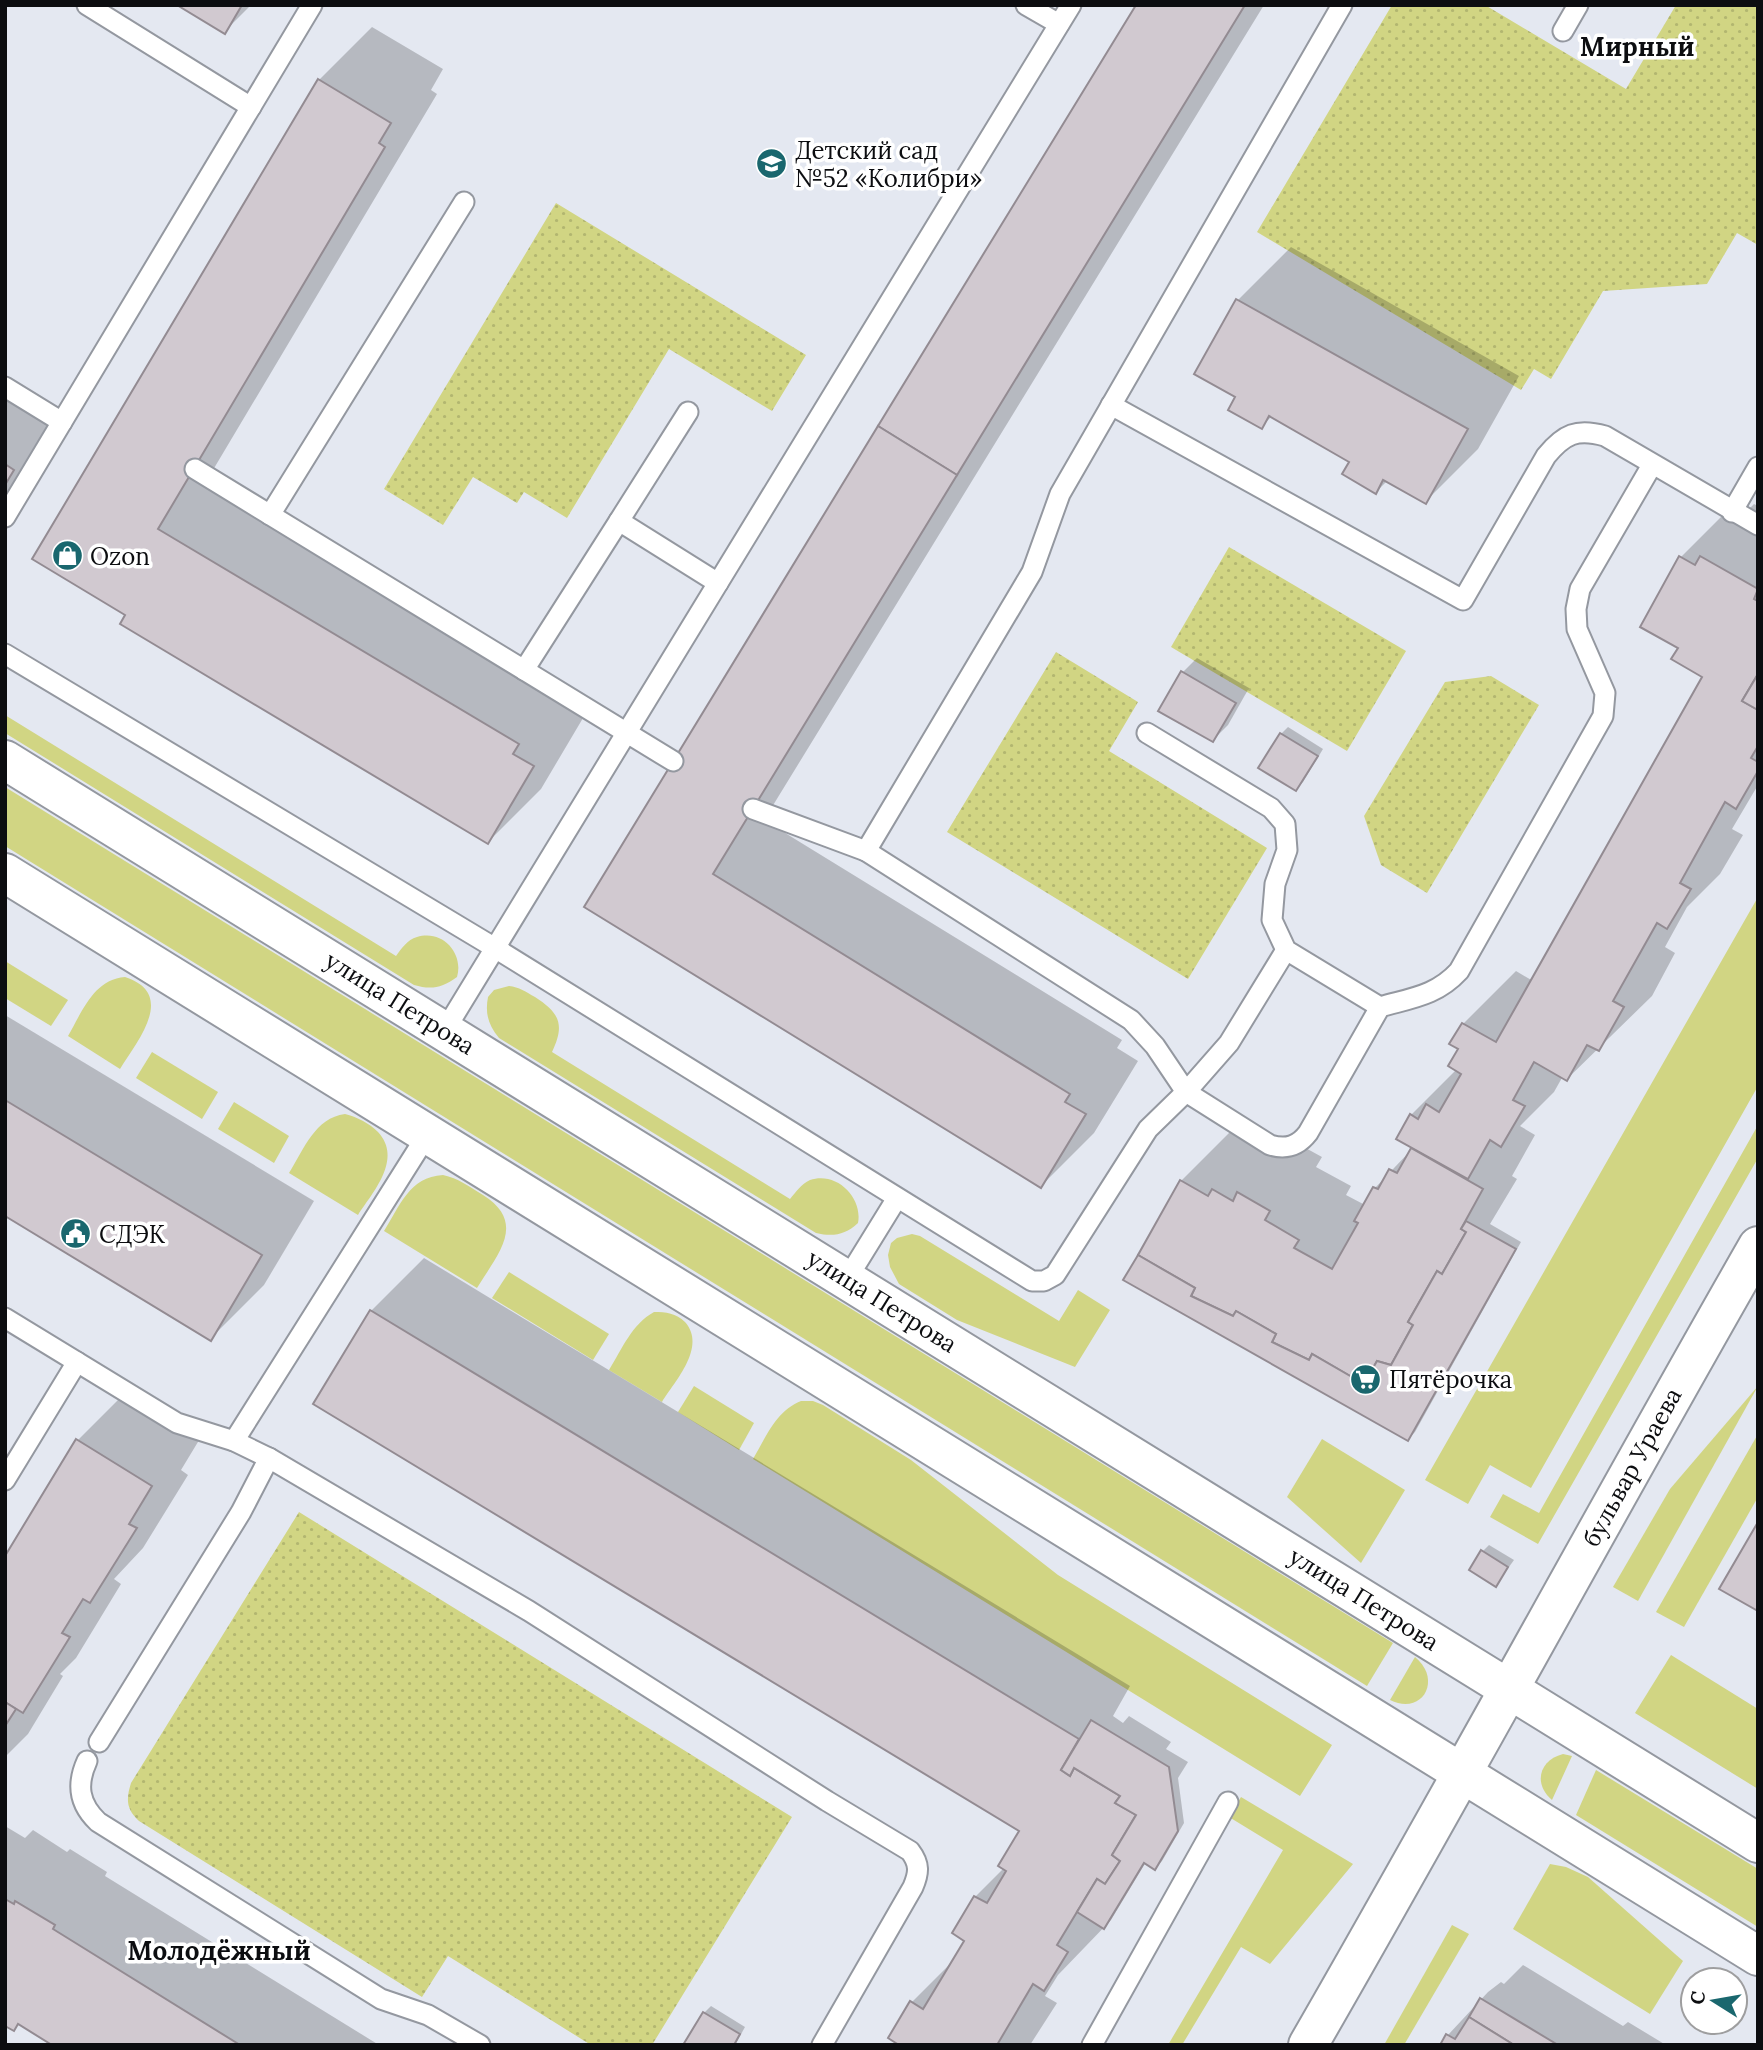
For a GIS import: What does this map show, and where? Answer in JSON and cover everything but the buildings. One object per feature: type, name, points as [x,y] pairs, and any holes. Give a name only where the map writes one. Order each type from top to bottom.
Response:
[{"type":"main road","name":"улица Петрова","points":[[5,760],[1758,1843]]},
{"type":"main road","points":[[5,873],[1758,1956]]},
{"type":"main road","name":"бульвар Ураева","points":[[1308,2045],[1403,1881],[1507,1690],[1758,1245]]},
{"type":"lane","points":[[87,5],[251,107]]},
{"type":"lane","points":[[5,517],[312,5]]},
{"type":"lane","points":[[1026,5],[1059,24]]},
{"type":"lane","points":[[445,1030],[1071,5]]},
{"type":"lane","points":[[866,851],[1032,572],[1060,494],[1342,5]]},
{"type":"lane","points":[[1563,32],[1578,5]]},
{"type":"lane","points":[[270,515],[464,202]]},
{"type":"lane","points":[[5,387],[62,422]]},
{"type":"lane","points":[[1111,405],[1463,600],[1546,456],[1559,439],[1574,433],[1590,432],[1605,436],[1758,525]]},
{"type":"lane","points":[[524,670],[688,412]]},
{"type":"lane","points":[[753,809],[866,851],[1131,1020],[1155,1046],[1186,1092],[1270,1145],[1279,1148],[1300,1143],[1380,1007],[1434,992],[1447,984],[1459,971],[1603,716],[1605,693],[1577,629],[1576,609],[1580,589],[1652,465]]},
{"type":"lane","points":[[1732,512],[1758,467]]},
{"type":"lane","points":[[195,468],[673,761]]},
{"type":"lane","points":[[619,521],[718,583]]},
{"type":"lane","points":[[5,654],[495,948],[1032,1281],[1044,1281],[1055,1275],[1148,1129],[1229,1044],[1286,950]]},
{"type":"lane","points":[[1147,733],[1271,808],[1285,824],[1287,850],[1275,884],[1272,920],[1286,950],[1380,1007]]},
{"type":"lane","points":[[234,1441],[427,1135]]},
{"type":"lane","points":[[847,1279],[897,1198]]},
{"type":"lane","points":[[5,1318],[177,1423],[234,1441],[269,1458],[529,1611],[911,1851],[918,1868],[913,1888],[822,2045]]},
{"type":"lane","points":[[5,1480],[77,1362]]},
{"type":"lane","points":[[99,1742],[241,1512],[269,1458]]},
{"type":"lane","points":[[87,1761],[81,1773],[81,1801],[99,1822],[381,1999],[428,2015],[480,2045]]},
{"type":"lane","points":[[1091,2045],[1228,1802]]},
{"type":"green space","points":[[1392,5],[1485,5],[1626,89],[1676,5],[1758,5],[1758,245],[1737,233],[1707,284],[1603,291],[1551,379],[1534,369],[1521,390],[1257,232]]},
{"type":"green space","points":[[556,203],[806,355],[772,411],[669,349],[567,518],[524,492],[517,503],[473,477],[443,525],[384,489]]},
{"type":"green space","points":[[1229,547],[1406,651],[1347,751],[1171,647]]},
{"type":"green space","points":[[1056,652],[1138,702],[1109,751],[1267,848],[1188,979],[947,832]]},
{"type":"green space","points":[[1491,676],[1539,705],[1427,893],[1381,865],[1364,816],[1445,682]]},
{"type":"green space","points":[[5,715],[396,956],[408,942],[417,937],[426,935],[443,940],[454,952],[457,977],[436,987],[414,985],[5,733]]},
{"type":"green space","points":[[5,787],[1393,1643],[1367,1686],[5,846]]},
{"type":"green space","points":[[1758,897],[1758,1086],[1531,1488],[1490,1465],[1468,1504],[1425,1480]]},
{"type":"green space","points":[[5,961],[68,1000],[51,1026],[5,998]]},
{"type":"green space","points":[[125,977],[140,985],[149,994],[151,1006],[143,1032],[120,1069],[68,1036],[97,990],[114,979]]},
{"type":"green space","points":[[509,986],[535,997],[555,1014],[559,1027],[552,1052],[790,1199],[810,1180],[820,1178],[838,1183],[846,1188],[856,1204],[858,1223],[838,1234],[816,1233],[499,1038],[488,1019],[488,997],[494,990]]},
{"type":"green space","points":[[152,1052],[218,1092],[202,1119],[136,1078]]},
{"type":"green space","points":[[234,1102],[289,1136],[274,1163],[218,1129]]},
{"type":"green space","points":[[345,1114],[363,1121],[378,1132],[388,1153],[387,1164],[378,1186],[358,1215],[289,1173],[318,1128]]},
{"type":"green space","points":[[1758,1125],[1758,1158],[1538,1544],[1490,1517],[1503,1494],[1539,1513]]},
{"type":"green space","points":[[443,1175],[483,1195],[504,1217],[506,1228],[500,1251],[477,1288],[384,1231],[414,1187],[431,1177]]},
{"type":"green space","points":[[912,1234],[920,1236],[1059,1321],[1078,1290],[1110,1310],[1075,1367],[957,1320],[899,1284],[890,1267],[888,1255],[891,1243],[897,1238]]},
{"type":"green space","points":[[509,1272],[609,1334],[593,1360],[492,1298]]},
{"type":"green space","points":[[654,1312],[671,1314],[682,1319],[691,1332],[693,1342],[687,1364],[662,1402],[609,1370],[634,1330]]},
{"type":"green space","points":[[694,1386],[754,1423],[739,1450],[678,1412]]},
{"type":"green space","points":[[1758,1386],[1638,1601],[1613,1587],[1670,1489]]},
{"type":"green space","points":[[801,1401],[813,1401],[823,1405],[911,1460],[1058,1575],[1332,1745],[1300,1796],[753,1459],[778,1418],[792,1405]]},
{"type":"green space","points":[[1758,1434],[1758,1497],[1684,1627],[1656,1612]]},
{"type":"green space","points":[[1322,1439],[1405,1490],[1361,1563],[1287,1497]]},
{"type":"green space","points":[[299,1512],[792,1817],[652,2045],[591,2045],[448,1956],[422,1997],[139,1821],[129,1808],[128,1794],[131,1783]]},
{"type":"green space","points":[[1671,1655],[1758,1709],[1758,1789],[1635,1713]]},
{"type":"green space","points":[[1415,1657],[1427,1676],[1425,1693],[1411,1703],[1401,1704],[1390,1700]]},
{"type":"green space","points":[[1563,1754],[1572,1756],[1552,1800],[1542,1787],[1541,1773],[1548,1761]]},
{"type":"green space","points":[[1596,1770],[1758,1869],[1758,1927],[1576,1815]]},
{"type":"green space","points":[[1241,1797],[1353,1864],[1270,1964],[1241,1947],[1182,2045],[1168,2045],[1283,1850],[1229,1817]]},
{"type":"green space","points":[[1550,1864],[1566,1867],[1588,1877],[1683,1961],[1650,2014],[1513,1929]]},
{"type":"green space","points":[[1452,1925],[1469,1934],[1404,2045],[1384,2045]]},
{"type":"place","name":"Детский сад №52 «Колибри»","points":[[772,164]]},
{"type":"place","name":"Ozon","points":[[67,556]]},
{"type":"place","name":"СДЭК","points":[[76,1234]]},
{"type":"place","name":"Пятёрочка","points":[[1366,1379]]},
{"type":"district","name":"Мирный","points":[[1637,46]]},
{"type":"district","name":"Молодёжный","points":[[219,1950]]}]
